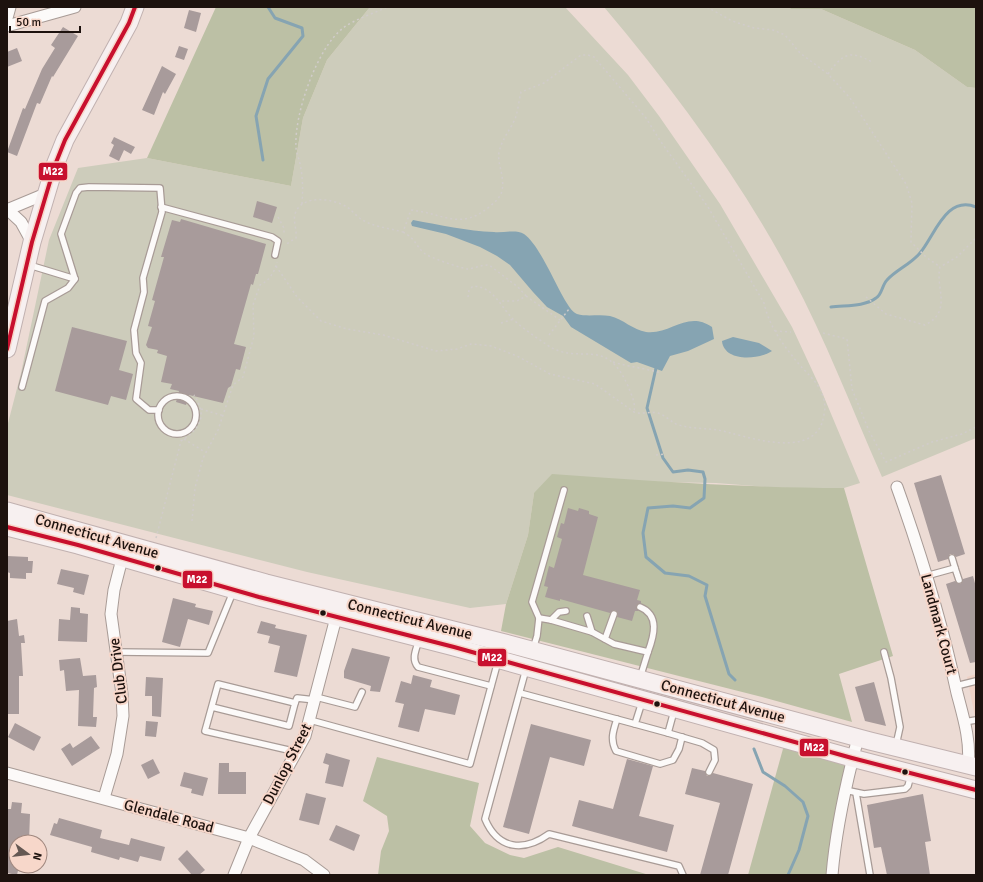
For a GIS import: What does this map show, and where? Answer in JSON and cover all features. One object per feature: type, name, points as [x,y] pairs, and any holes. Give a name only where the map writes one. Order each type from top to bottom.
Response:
[{"type":"main road","points":[[7,349],[32,242],[46,194],[65,140],[129,22],[135,7]]},
{"type":"main road","name":"Connecticut Avenue","points":[[7,511],[234,589],[338,609],[380,620],[532,650],[858,738],[972,766]]},
{"type":"main road","name":"Connecticut Avenue","points":[[7,527],[124,551],[266,583],[338,609]]},
{"type":"main road","name":"Connecticut Avenue","points":[[380,620],[419,637],[675,709],[786,738],[852,758],[976,790]]},
{"type":"street","points":[[7,18],[10,7]]},
{"type":"street","points":[[7,26],[75,7]]},
{"type":"street","points":[[32,242],[21,222],[8,209],[46,194]]},
{"type":"street","name":"Landmark Court","points":[[897,487],[926,576],[956,686],[964,722],[972,747],[972,766]]},
{"type":"street","name":"Club Drive","points":[[104,798],[117,754],[123,716],[122,694],[111,614],[114,590],[124,551]]},
{"type":"street","name":"Dunlop Street","points":[[234,875],[249,838],[297,752],[310,720],[338,609]]},
{"type":"street","points":[[832,875],[834,845],[844,790],[858,738]]},
{"type":"street","name":"Glendale Road","points":[[7,773],[249,838],[304,860],[324,875]]},
{"type":"lane","points":[[75,279],[61,234],[76,193],[80,188],[89,186],[160,188],[162,212],[143,278],[144,292],[134,330],[136,353],[141,362],[136,399],[149,410],[159,410]]},
{"type":"lane","points":[[161,207],[272,237],[278,241],[275,254]]},
{"type":"lane","points":[[27,265],[75,279]]},
{"type":"lane","points":[[22,387],[45,301],[68,288],[75,279]]},
{"type":"lane","points":[[173,396],[187,398],[193,403],[196,409],[196,418],[194,424],[188,432],[182,434],[171,434],[160,424],[159,410],[162,404],[173,396]]},
{"type":"lane","points":[[532,650],[537,636],[539,618],[532,602],[564,490]]},
{"type":"lane","points":[[952,558],[959,580]]},
{"type":"lane","points":[[926,576],[955,568]]},
{"type":"lane","points":[[116,652],[208,653],[234,589]]},
{"type":"lane","points":[[640,607],[648,612],[654,622],[654,635],[640,679]]},
{"type":"lane","points":[[551,620],[559,612],[566,611]]},
{"type":"lane","points":[[605,639],[614,614]]},
{"type":"lane","points":[[587,616],[592,632]]},
{"type":"lane","points":[[539,618],[592,632],[614,644],[648,652]]},
{"type":"lane","points":[[419,637],[414,657],[414,662],[418,668],[491,686]]},
{"type":"lane","points":[[884,652],[891,678],[900,727],[896,747]]},
{"type":"lane","points":[[310,720],[470,764],[498,659]]},
{"type":"lane","points":[[527,667],[485,819],[491,832],[502,842],[515,846],[531,844],[550,834],[679,866],[683,875]]},
{"type":"lane","points":[[956,686],[976,681]]},
{"type":"lane","points":[[295,703],[218,684],[205,731],[297,752]]},
{"type":"lane","points":[[212,707],[289,726],[297,698],[316,699],[355,707],[362,692]]},
{"type":"lane","points":[[520,693],[702,743],[714,750],[715,760],[708,772]]},
{"type":"lane","points":[[636,724],[643,700]]},
{"type":"lane","points":[[668,733],[675,709]]},
{"type":"lane","points":[[617,719],[613,732],[612,743],[616,751],[660,764],[673,760],[679,749],[682,737]]},
{"type":"lane","points":[[964,722],[976,720]]},
{"type":"lane","points":[[844,790],[864,794],[905,789],[908,786],[911,773]]},
{"type":"lane","points":[[856,793],[870,875]]},
{"type":"path","points":[[278,217],[284,228],[281,246],[296,238],[295,214],[301,205],[303,183],[296,148],[296,128],[312,73],[326,46],[343,28],[387,7]]},
{"type":"path","points":[[707,7],[739,23],[754,28],[773,30],[785,35],[800,53],[828,74],[850,98],[906,184],[912,204],[911,242],[926,257],[940,267]]},
{"type":"path","points":[[276,266],[297,297],[322,321],[347,329],[383,335],[436,351],[452,350],[471,344],[491,346],[517,356],[550,374],[595,384],[634,412],[641,414],[654,413],[664,416],[675,424],[702,429],[718,430],[758,441],[788,442],[810,438],[820,428],[824,416],[824,400],[816,381],[799,364],[775,331],[767,316],[764,303],[708,207],[661,142],[646,118],[594,57],[580,55],[544,83],[521,92],[515,118],[504,138],[499,152],[500,167],[503,177],[501,192],[498,199],[485,210],[468,218],[457,221],[411,210],[403,232]]},
{"type":"path","points":[[828,74],[837,62],[846,55],[859,55],[872,62]]},
{"type":"path","points":[[301,205],[312,200],[328,200],[348,207],[361,219],[372,224],[403,232],[412,237],[423,253],[431,258],[448,262],[461,268],[489,265],[513,283],[526,296],[560,320]]},
{"type":"path","points":[[940,267],[957,257],[976,238]]},
{"type":"path","points":[[192,521],[195,488],[206,452],[224,416],[233,385],[243,377],[254,336],[253,305],[260,285],[267,281],[274,271],[277,261]]},
{"type":"path","points":[[866,296],[886,314],[924,325],[933,320],[940,307],[942,293],[939,273],[940,267]]},
{"type":"path","points":[[468,297],[468,290],[472,286],[480,287],[491,292],[514,319],[549,346],[562,352],[600,354],[612,361],[627,366],[648,369],[661,373]]},
{"type":"path","points":[[500,301],[517,301],[526,296]]},
{"type":"path","points":[[549,335],[569,308]]},
{"type":"path","points":[[501,323],[514,319]]},
{"type":"path","points":[[775,331],[791,332]]},
{"type":"path","points":[[822,333],[841,336],[848,339],[852,389],[869,430],[886,462],[932,442],[962,434],[976,427]]},
{"type":"path","points":[[612,361],[627,384],[635,406],[634,412]]},
{"type":"path","points":[[155,540],[181,441],[193,434],[200,421],[201,409],[194,395]]},
{"type":"path","points":[[201,409],[224,416]]},
{"type":"path","points":[[184,439],[206,452]]},
{"type":"path","points":[[656,455],[666,454]]},
{"type":"shaded area","points":[[370,7],[565,7],[628,75],[659,116],[720,204],[792,327],[819,385],[860,483],[844,488],[778,488],[716,483],[655,482],[534,493],[528,535],[506,604],[470,608],[307,572],[7,495],[7,427],[21,373],[49,240],[78,168],[147,158],[291,186],[303,118],[327,60]]},
{"type":"shaded area","points":[[604,7],[788,7],[791,9],[821,9],[915,50],[967,87],[976,88],[976,438],[882,477],[816,324],[771,239],[750,204],[705,136],[656,70]]},
{"type":"shaded area","points":[[976,674],[976,722],[967,677]]},
{"type":"green space","points":[[216,7],[370,7],[327,60],[303,118],[291,186],[147,158]]},
{"type":"green space","points":[[788,7],[976,7],[976,88],[967,87],[915,50],[821,9],[791,9]]},
{"type":"green space","points":[[552,474],[661,482],[844,488],[893,656],[839,674],[852,722],[762,697],[501,631],[506,604],[528,535],[534,493]]},
{"type":"green space","points":[[786,738],[852,758],[832,875],[748,875]]},
{"type":"green space","points":[[377,757],[479,783],[470,826],[485,843],[510,855],[524,858],[558,847],[649,875],[378,875],[381,851],[389,831],[387,816],[363,801]]},
{"type":"water","points":[[413,220],[454,228],[498,232],[514,231],[524,234],[539,252],[566,302],[577,314],[610,316],[646,332],[655,332],[687,322],[703,322],[712,327],[714,339],[688,351],[670,356],[662,371],[637,362],[631,363],[571,327],[563,316],[547,307],[510,265],[497,256],[480,247],[446,234],[412,226],[411,223]]},
{"type":"water","points":[[733,337],[759,343],[772,351],[759,356],[735,356],[724,348],[722,341]]},
{"type":"building","points":[[189,10],[201,13],[196,32],[184,28]]},
{"type":"building","points":[[63,27],[78,36],[53,77],[52,76],[40,104],[37,103],[17,156],[7,152],[23,108],[25,109],[42,69],[55,48],[51,45]]},
{"type":"building","points":[[179,46],[188,49],[184,60],[175,57]]},
{"type":"building","points":[[17,48],[22,61],[7,67],[7,52]]},
{"type":"building","points":[[162,66],[176,74],[165,94],[163,92],[154,115],[142,110]]},
{"type":"building","points":[[114,137],[135,147],[131,154],[124,150],[119,161],[109,156],[114,145],[111,143]]},
{"type":"building","points":[[257,201],[277,207],[272,223],[253,217]]},
{"type":"building","points":[[181,219],[266,244],[258,274],[256,274],[253,285],[251,284],[234,344],[246,347],[240,370],[236,369],[231,386],[228,388],[223,403],[189,395],[186,405],[176,402],[179,391],[170,389],[172,384],[161,382],[167,356],[157,353],[158,350],[148,348],[146,345],[152,327],[148,326],[155,301],[152,300],[164,257],[161,257],[172,220],[180,222]]},
{"type":"building","points":[[72,327],[127,341],[119,370],[133,374],[126,400],[111,396],[108,405],[55,391]]},
{"type":"building","points":[[941,475],[965,554],[956,557],[953,554],[950,554],[948,559],[938,562],[914,483]]},
{"type":"building","points":[[568,508],[578,511],[579,508],[589,511],[589,514],[598,517],[583,575],[640,590],[637,600],[641,601],[641,603],[636,607],[639,611],[635,611],[632,621],[617,617],[618,613],[615,610],[610,613],[560,599],[560,601],[545,597],[548,587],[544,586],[549,566],[554,568],[562,539],[557,537],[561,523],[564,524]]},
{"type":"building","points":[[7,556],[28,557],[28,561],[33,561],[32,573],[26,573],[26,579],[10,578],[10,573],[7,572]]},
{"type":"building","points":[[61,569],[89,575],[84,595],[73,592],[74,588],[57,584]]},
{"type":"building","points":[[973,576],[976,587],[976,662],[970,663],[946,584],[955,581],[960,584],[963,579]]},
{"type":"building","points":[[173,598],[196,604],[195,607],[213,611],[209,625],[188,619],[180,647],[162,642]]},
{"type":"building","points":[[71,607],[80,608],[80,613],[88,614],[87,642],[58,641],[59,619],[70,620]]},
{"type":"building","points":[[17,619],[19,636],[24,635],[25,643],[21,643],[23,676],[19,676],[19,714],[7,714],[7,621]]},
{"type":"building","points":[[261,621],[276,625],[275,628],[307,635],[297,677],[274,672],[280,646],[268,643],[270,636],[257,633]]},
{"type":"building","points":[[352,648],[390,657],[380,692],[370,691],[371,686],[344,678],[344,671]]},
{"type":"building","points":[[80,658],[83,676],[96,675],[97,687],[94,688],[93,717],[97,717],[96,727],[78,726],[79,690],[66,691],[64,670],[60,671],[59,660]]},
{"type":"building","points":[[413,675],[432,680],[430,687],[460,695],[455,715],[425,709],[419,732],[398,727],[404,704],[395,702],[401,681],[411,684]]},
{"type":"building","points":[[146,677],[163,678],[161,717],[152,716],[152,696],[145,696]]},
{"type":"building","points":[[874,682],[886,726],[865,721],[855,687]]},
{"type":"building","points":[[146,721],[158,722],[156,737],[145,736]]},
{"type":"building","points":[[15,723],[41,737],[34,751],[8,737]]},
{"type":"building","points":[[531,724],[591,740],[584,766],[550,757],[529,834],[503,827]]},
{"type":"building","points":[[91,736],[100,748],[72,766],[61,749],[70,743],[73,748]]},
{"type":"building","points":[[326,753],[350,760],[343,787],[325,783],[329,765],[323,763]]},
{"type":"building","points":[[153,759],[160,773],[148,779],[141,765]]},
{"type":"building","points":[[627,759],[653,766],[639,816],[674,825],[667,852],[572,826],[579,800],[613,809]]},
{"type":"building","points":[[219,763],[229,763],[229,772],[246,772],[246,794],[218,794]]},
{"type":"building","points":[[692,768],[705,771],[707,776],[713,773],[753,784],[728,875],[700,875],[720,803],[685,794]]},
{"type":"building","points":[[184,772],[208,778],[203,796],[191,793],[192,789],[180,786]]},
{"type":"building","points":[[306,793],[326,798],[319,825],[299,820]]},
{"type":"building","points":[[923,794],[931,841],[925,842],[930,875],[887,875],[881,847],[874,848],[867,805]]},
{"type":"building","points":[[12,802],[22,803],[21,813],[30,814],[29,834],[8,834],[8,873],[7,809],[11,809]]},
{"type":"building","points":[[59,818],[102,830],[100,838],[129,845],[131,838],[165,847],[161,861],[140,856],[138,862],[120,857],[119,860],[91,852],[92,847],[50,835],[54,823],[57,824]]},
{"type":"building","points":[[336,825],[360,835],[354,851],[329,840]]},
{"type":"building","points":[[187,850],[205,870],[199,875],[192,875],[178,859]]},
{"type":"waterway","points":[[263,160],[256,116],[268,79],[303,36],[302,28],[275,18],[268,7]]},
{"type":"waterway","points":[[831,307],[866,303],[878,297],[887,280],[920,253],[936,227],[949,212],[957,207],[966,205],[976,207]]},
{"type":"waterway","points":[[656,368],[647,408],[663,458],[673,472],[688,470],[703,472],[705,479],[704,498],[690,508],[673,506],[648,508],[643,533],[646,557],[665,573],[689,576],[707,585],[705,596],[729,674],[735,680]]},
{"type":"waterway","points":[[754,749],[763,772],[785,786],[803,802],[808,816],[799,850],[788,875]]},
{"type":"transit line","name":"M22","points":[[7,349],[32,242],[55,165],[65,140],[129,23],[135,7]]},
{"type":"transit line","name":"M22","points":[[7,527],[78,545],[259,597],[454,647],[852,758],[976,790]]}]
